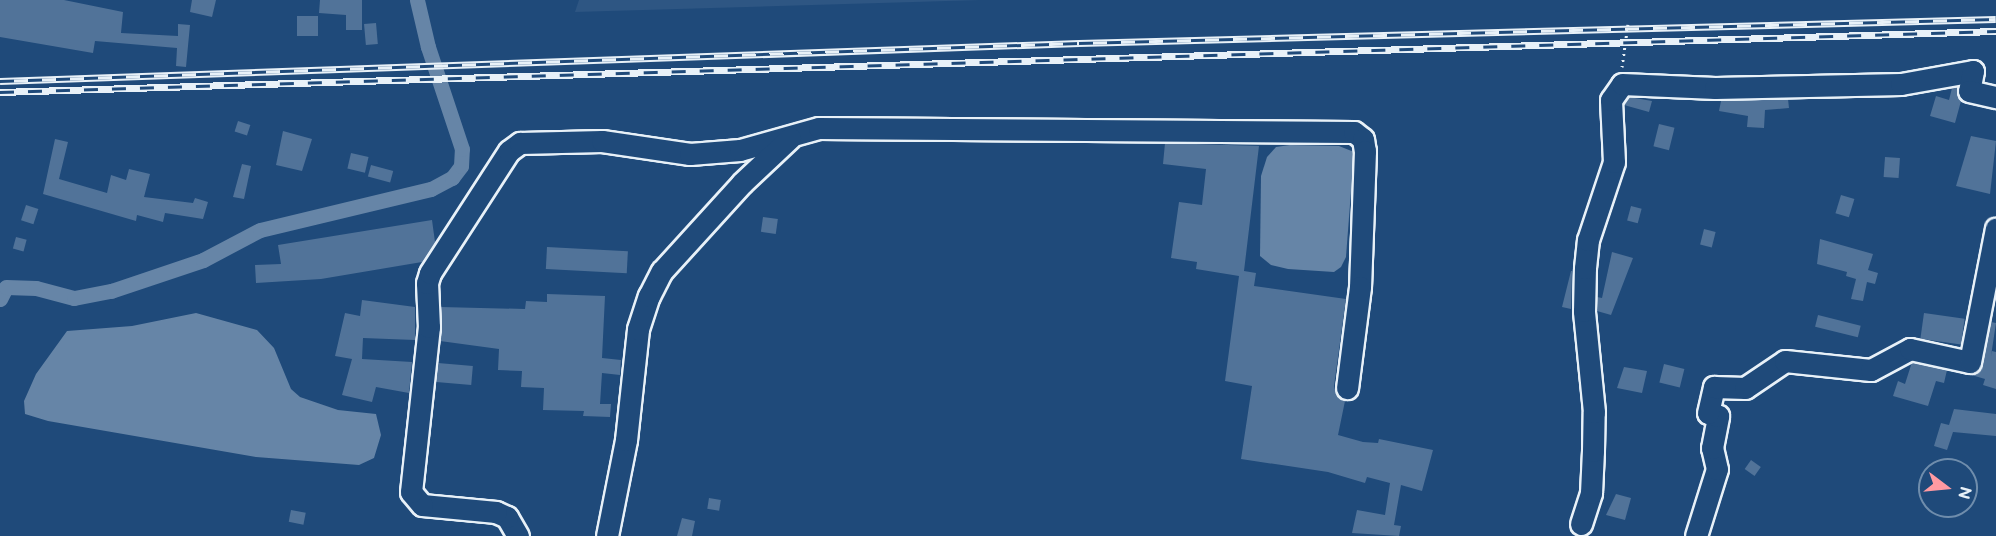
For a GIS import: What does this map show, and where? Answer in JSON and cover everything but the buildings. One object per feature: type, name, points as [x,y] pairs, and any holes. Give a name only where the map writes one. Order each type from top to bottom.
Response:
[{"type":"street","points":[[1581,524],[1592,493],[1594,432],[1584,311],[1585,268],[1588,240],[1614,162],[1611,100],[1622,84],[1715,88],[1901,84],[1973,71],[1969,91],[1996,97]]},
{"type":"street","points":[[518,536],[507,517],[496,512],[422,505],[411,492],[429,327],[427,283],[504,159],[520,143],[602,141],[690,154],[740,150],[797,131],[819,128],[1160,128],[1354,132],[1363,139],[1365,152],[1360,287],[1347,388]]},
{"type":"street","points":[[606,536],[626,440],[639,329],[649,297],[662,271],[742,183],[797,131]]},
{"type":"street","points":[[1696,536],[1717,469],[1712,448],[1718,416],[1708,413],[1714,387],[1744,388],[1785,361],[1871,370],[1910,349],[1970,362],[1996,228]]},
{"type":"path","points":[[1622,84],[1628,24]]},
{"type":"shaded area","points":[[579,0],[981,0],[575,12]]},
{"type":"shaded area","points":[[1339,146],[1354,152],[1346,257],[1341,267],[1334,272],[1288,269],[1271,265],[1260,256],[1261,176],[1267,157],[1276,147]]},
{"type":"shaded area","points":[[196,313],[257,330],[274,348],[291,389],[300,397],[338,410],[376,414],[381,435],[374,458],[359,465],[256,457],[48,421],[25,414],[24,401],[36,374],[67,331],[132,326]]},
{"type":"waterway","points":[[0,299],[6,287],[36,288],[74,298],[111,291],[203,260],[260,230],[431,189],[452,178],[461,166],[462,149],[428,47],[417,0]]},
{"type":"railway","points":[[0,81],[1079,43],[1996,19]]},
{"type":"railway","points":[[0,92],[1996,31]]}]
